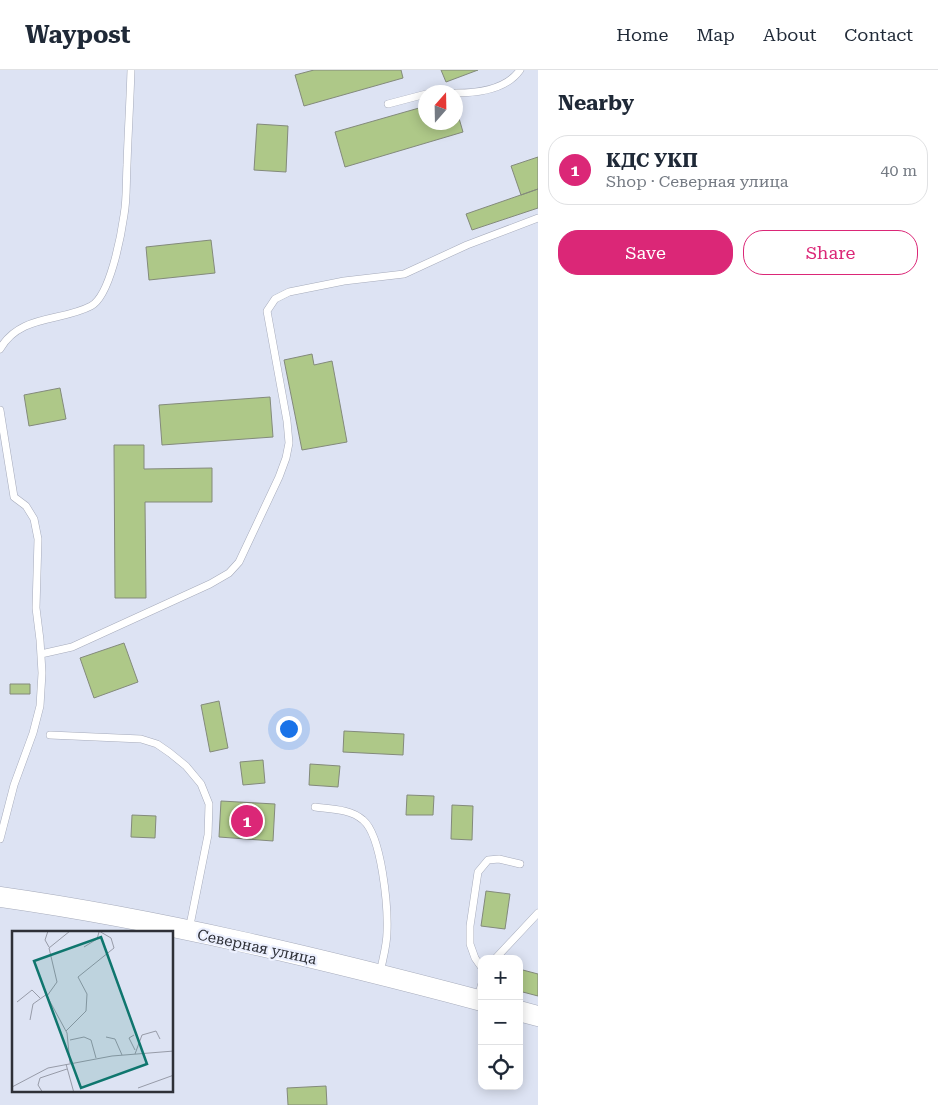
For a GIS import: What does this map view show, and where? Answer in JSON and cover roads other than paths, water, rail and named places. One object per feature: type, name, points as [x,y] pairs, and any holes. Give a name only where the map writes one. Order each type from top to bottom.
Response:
[{"type":"street","name":"Северная улица","points":[[0,897],[99,912],[305,956],[379,975],[478,995]]},
{"type":"street","points":[[523,1012],[538,1016]]},
{"type":"lane","points":[[1,346],[26,326],[43,319],[92,306],[100,298],[114,261],[124,214],[132,70]]},
{"type":"lane","points":[[463,92],[489,90],[508,82],[520,70]]},
{"type":"lane","points":[[388,104],[418,96]]},
{"type":"lane","points":[[41,654],[72,646],[183,596],[229,573],[239,562],[279,477],[289,443],[287,421],[267,311],[275,299],[289,292],[344,280],[404,274],[467,245],[538,218]]},
{"type":"lane","points":[[0,410],[14,497],[26,506],[34,518],[38,539],[36,608],[41,654],[40,706],[33,733],[14,785],[0,839]]},
{"type":"lane","points":[[50,735],[141,739],[156,744],[170,753],[186,766],[201,784],[209,804],[208,835],[189,932]]},
{"type":"lane","points":[[316,807],[344,811],[364,820],[375,839],[386,895],[387,934],[379,975]]},
{"type":"lane","points":[[478,962],[470,944],[470,926],[478,872],[488,860],[499,859],[520,864]]},
{"type":"lane","points":[[499,955],[538,913]]},
{"type":"place","name":"КДС УКП","points":[[247,821]]}]
